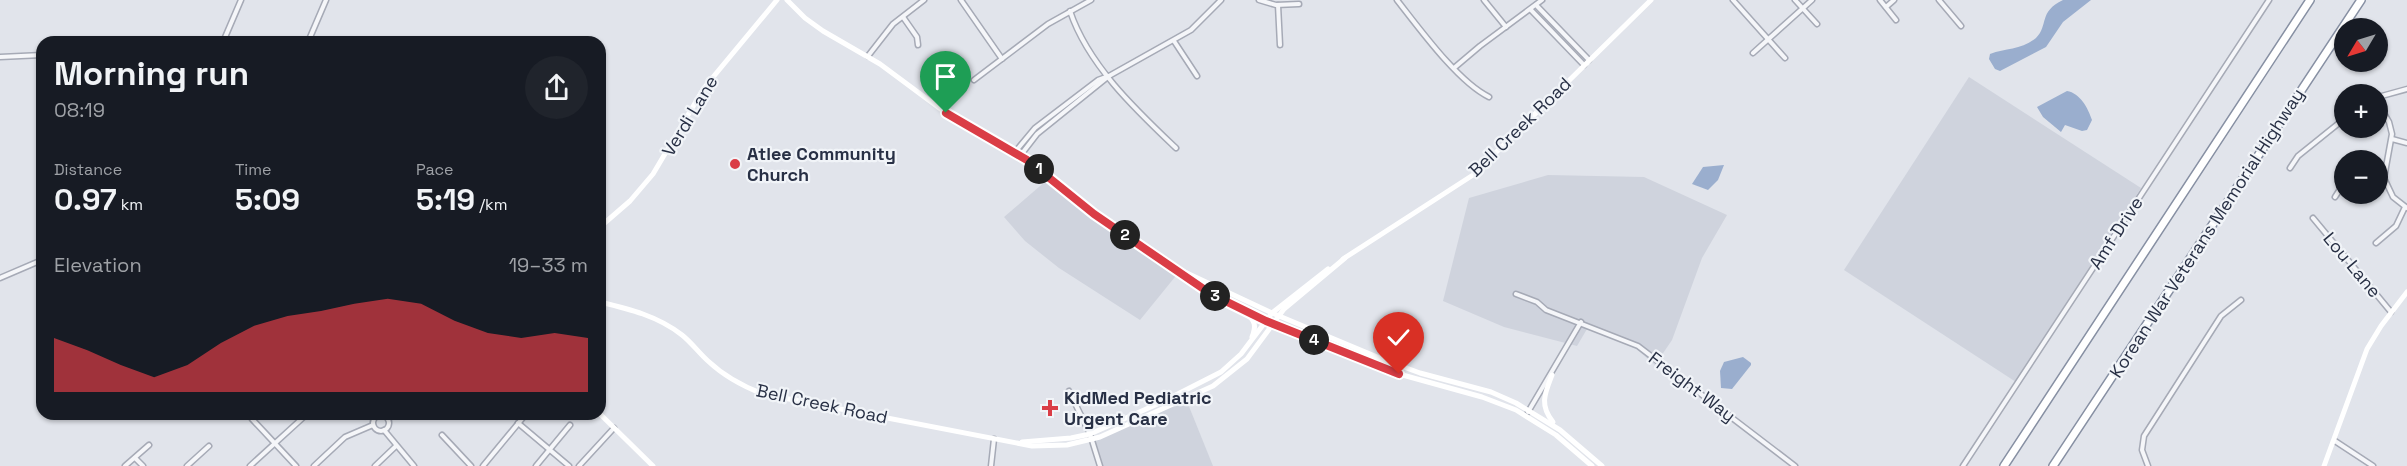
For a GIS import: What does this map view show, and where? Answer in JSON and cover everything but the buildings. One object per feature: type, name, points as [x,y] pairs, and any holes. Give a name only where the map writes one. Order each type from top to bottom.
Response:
[{"type":"highway","points":[[2004,466],[2310,0]]},
{"type":"highway","name":"Korean War Veterans Memorial Highway","points":[[2053,466],[2361,0]]},
{"type":"street","points":[[226,36],[241,0]]},
{"type":"street","points":[[311,36],[326,0]]},
{"type":"street","name":"Verdi Lane","points":[[606,222],[636,195],[653,174],[705,88],[777,0]]},
{"type":"street","points":[[787,0],[817,27],[868,56],[946,113],[1017,154],[1094,214],[1253,320],[1255,328],[1248,345]]},
{"type":"street","points":[[868,56],[886,33],[924,0]]},
{"type":"street","points":[[961,0],[1002,59]]},
{"type":"street","points":[[974,80],[1048,24],[1091,0]]},
{"type":"street","points":[[1017,154],[1035,128],[1098,80],[1174,41],[1197,25],[1221,0]]},
{"type":"street","points":[[1259,0],[1278,5],[1299,4]]},
{"type":"street","points":[[1397,0],[1454,68],[1480,93],[1488,97]]},
{"type":"street","points":[[1484,0],[1506,27]]},
{"type":"street","points":[[1454,68],[1542,0]]},
{"type":"street","name":"Bell Creek Road","points":[[1091,436],[1210,379],[1232,363],[1266,321],[1316,278],[1473,175],[1651,0]]},
{"type":"street","points":[[1733,0],[1785,58]]},
{"type":"street","points":[[1796,0],[1817,24]]},
{"type":"street","points":[[1753,53],[1812,0]]},
{"type":"street","points":[[1880,0],[1896,20]]},
{"type":"street","points":[[1886,7],[1894,0]]},
{"type":"street","points":[[1939,0],[1961,26]]},
{"type":"street","name":"Amf Drive","points":[[1963,466],[2270,0]]},
{"type":"street","points":[[1278,5],[1280,45]]},
{"type":"street","points":[[1536,5],[1589,60]]},
{"type":"street","points":[[1531,9],[1584,65]]},
{"type":"street","points":[[1070,11],[1089,48],[1109,76],[1140,113],[1176,148]]},
{"type":"street","points":[[903,16],[917,37],[918,45]]},
{"type":"street","points":[[1174,41],[1197,76]]},
{"type":"street","points":[[0,57],[36,55]]},
{"type":"street","points":[[2388,95],[2407,90]]},
{"type":"street","points":[[2388,120],[2392,139],[2388,158]]},
{"type":"street","points":[[2290,168],[2298,156],[2334,127]]},
{"type":"street","points":[[2392,139],[2407,143]]},
{"type":"street","points":[[2376,243],[2396,226],[2406,207],[2393,197],[2388,185]]},
{"type":"street","name":"Lou Lane","points":[[2313,218],[2391,312]]},
{"type":"street","points":[[0,278],[36,263]]},
{"type":"street","points":[[1174,267],[1274,314],[1403,367],[1491,393],[1560,430]]},
{"type":"street","points":[[2324,466],[2335,441],[2361,362],[2376,333],[2407,292]]},
{"type":"street","points":[[1211,294],[1266,321],[1383,368],[1528,413],[1592,466]]},
{"type":"street","name":"Freight Way","points":[[1516,294],[1537,302],[1546,310],[1638,346],[1795,466]]},
{"type":"street","points":[[2148,466],[2142,450],[2144,436],[2221,316],[2241,300]]},
{"type":"street","name":"Bell Creek Road","points":[[606,304],[639,312],[666,325],[681,335],[720,372],[742,386],[763,394],[1032,446],[1051,446],[1091,436],[1213,386],[1247,359],[1273,323],[1274,314]]},
{"type":"street","name":"Bell Creek Road","points":[[606,307],[616,306]]},
{"type":"street","points":[[1528,413],[1581,322]]},
{"type":"street","points":[[1552,375],[1544,396],[1544,406],[1548,416],[1560,430],[1602,466]]},
{"type":"street","points":[[1069,391],[1091,436],[1100,466]]},
{"type":"street","points":[[253,420],[296,466]]},
{"type":"street","points":[[250,466],[300,420]]},
{"type":"street","points":[[373,420],[373,425],[377,430],[384,430]]},
{"type":"street","points":[[384,430],[388,425],[388,420]]},
{"type":"street","points":[[483,466],[521,420]]},
{"type":"street","points":[[606,420],[653,466]]},
{"type":"street","points":[[518,423],[569,466]]},
{"type":"street","points":[[314,466],[345,437],[373,425]]},
{"type":"street","points":[[536,466],[570,425]]},
{"type":"street","points":[[579,466],[615,428]]},
{"type":"street","points":[[384,430],[414,466]]},
{"type":"street","points":[[442,435],[471,466]]},
{"type":"street","points":[[991,466],[994,439]]},
{"type":"street","points":[[2335,441],[2373,466]]},
{"type":"street","points":[[125,466],[149,445]]},
{"type":"street","points":[[187,466],[209,446]]},
{"type":"street","points":[[375,466],[396,446]]},
{"type":"street","points":[[135,458],[143,466]]},
{"type":"shaded area","points":[[1969,77],[2141,188],[2016,382],[1844,270]]},
{"type":"shaded area","points":[[1548,175],[1644,177],[1727,215],[1702,258],[1672,340],[1655,365],[1634,347],[1587,329],[1577,346],[1504,327],[1443,301],[1469,198]]},
{"type":"shaded area","points":[[1047,180],[1088,215],[1179,272],[1140,320],[1059,268],[1025,241],[1004,217]]},
{"type":"shaded area","points":[[1186,399],[1213,466],[1100,466],[1092,439]]},
{"type":"water","points":[[2063,0],[2091,0],[2063,22],[2046,47],[2000,71],[1995,69],[1989,59],[1990,54],[2031,42],[2040,33],[2050,9]]},
{"type":"water","points":[[2067,91],[2080,98],[2088,111],[2092,120],[2087,130],[2082,131],[2065,125],[2061,132],[2043,117],[2037,107]]},
{"type":"water","points":[[1724,165],[1718,180],[1708,190],[1692,184],[1703,167]]},
{"type":"water","points":[[1743,357],[1751,365],[1732,389],[1721,388],[1720,371],[1724,362]]},
{"type":"place","name":"Atlee Community Church","points":[[735,164]]},
{"type":"place","name":"KidMed Pediatric Urgent Care","points":[[1050,408]]},
{"type":"route","points":[[946,113],[1027,160],[1072,198],[1211,294],[1266,321],[1399,374]]}]
